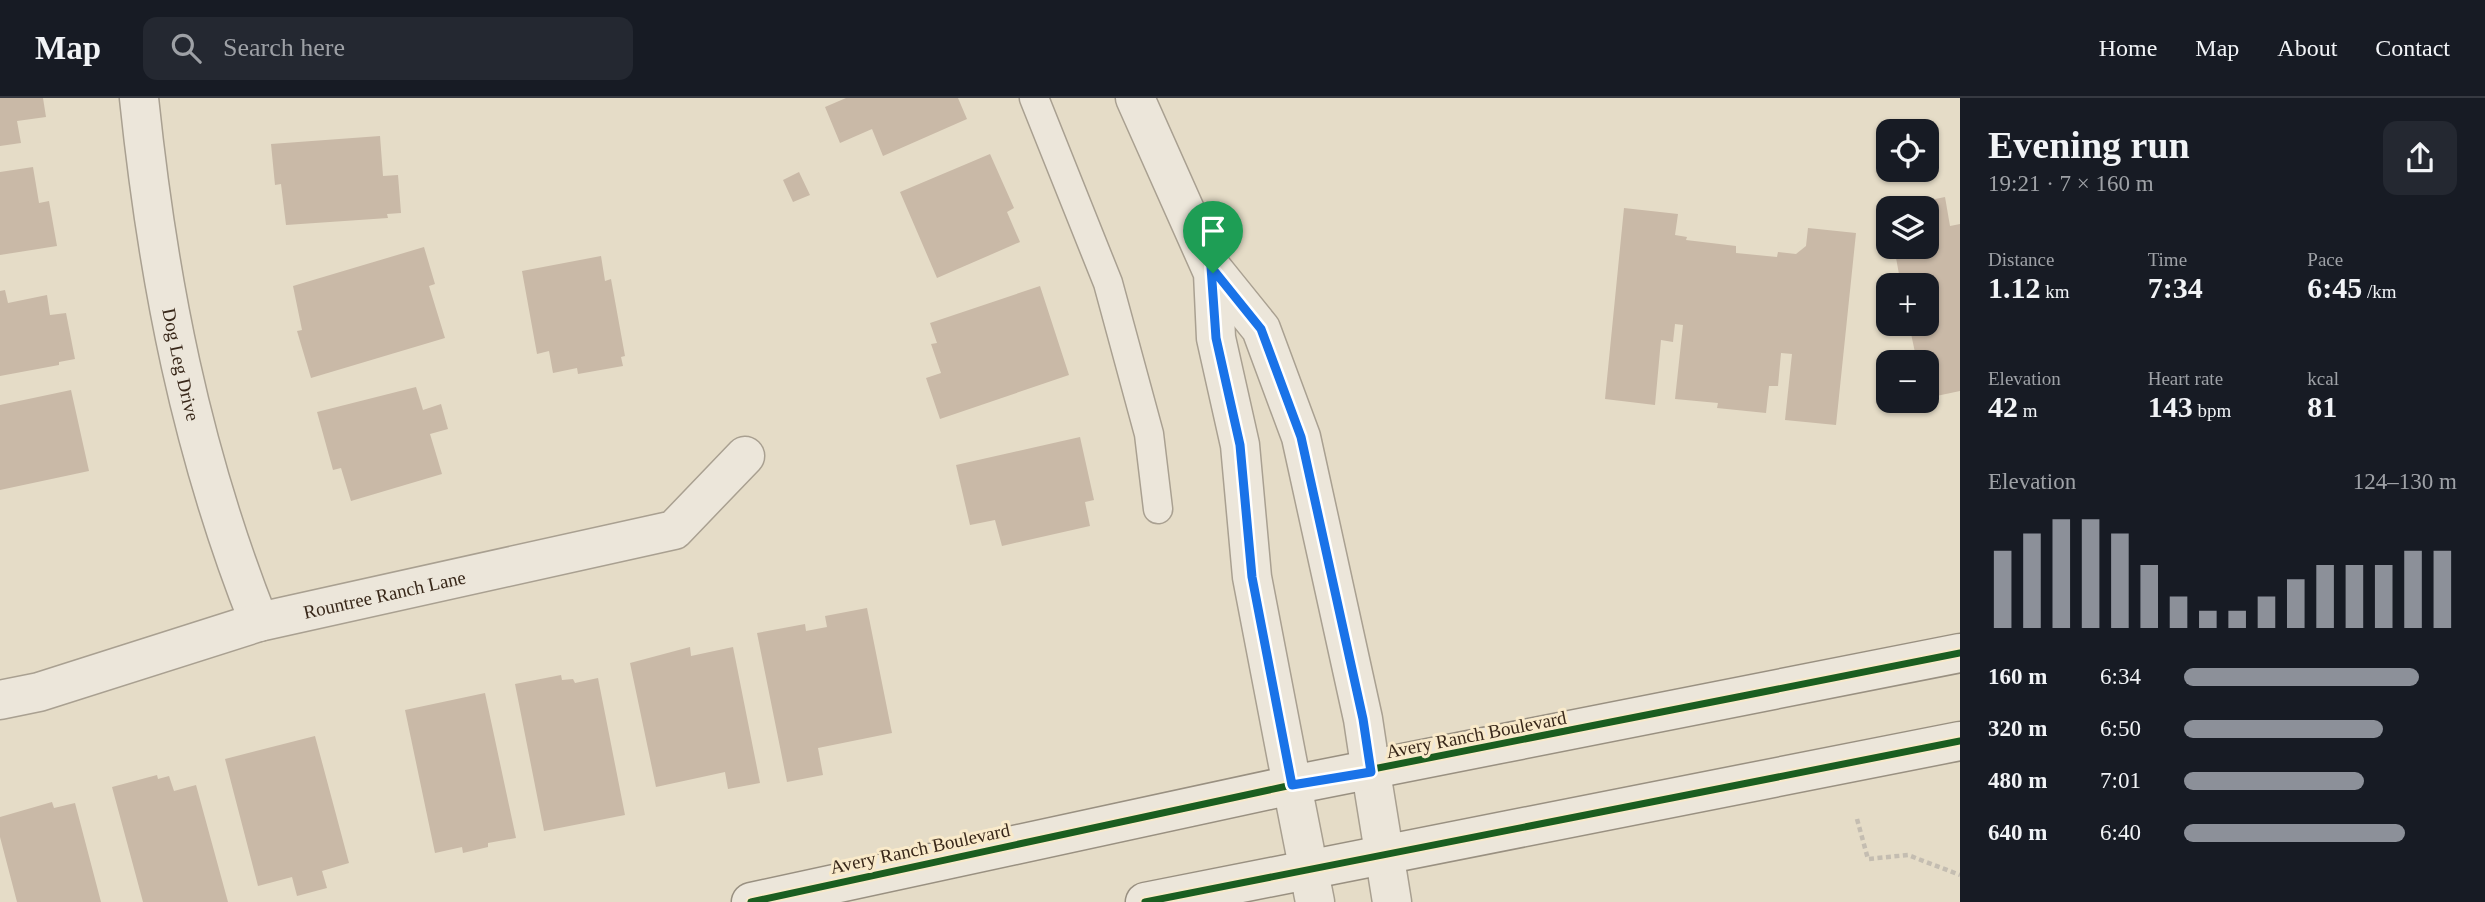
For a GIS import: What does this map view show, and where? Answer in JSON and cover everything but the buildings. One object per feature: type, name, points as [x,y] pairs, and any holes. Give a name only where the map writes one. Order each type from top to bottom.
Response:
[{"type":"street","name":"Dog Leg Drive","points":[[139,98],[151,209],[181,375],[232,556],[259,622]]},
{"type":"street","points":[[1135,98],[1212,270],[1261,329],[1301,437],[1363,719],[1392,902]]},
{"type":"street","points":[[1212,270],[1216,338],[1240,445],[1252,577],[1312,885]]},
{"type":"street","name":"Rountree Ranch Lane","points":[[0,700],[39,692],[259,622],[674,530],[745,456]]},
{"type":"street","name":"Avery Ranch Boulevard","points":[[751,902],[1292,785],[1371,772],[1960,653]]},
{"type":"street","points":[[1145,902],[1312,885],[1384,854],[1960,741]]},
{"type":"lane","points":[[1034,98],[1108,283],[1149,434],[1158,509]]},
{"type":"path","points":[[1857,819],[1868,859],[1908,855],[1960,875]]},
{"type":"cycle path","points":[[751,902],[1292,785],[1960,653]]},
{"type":"cycle path","points":[[1145,902],[1960,741]]},
{"type":"route","points":[[1211,267],[1261,329],[1301,437],[1363,719],[1371,772],[1292,785],[1252,577],[1240,445],[1216,338],[1213,273],[1211,267]]}]
